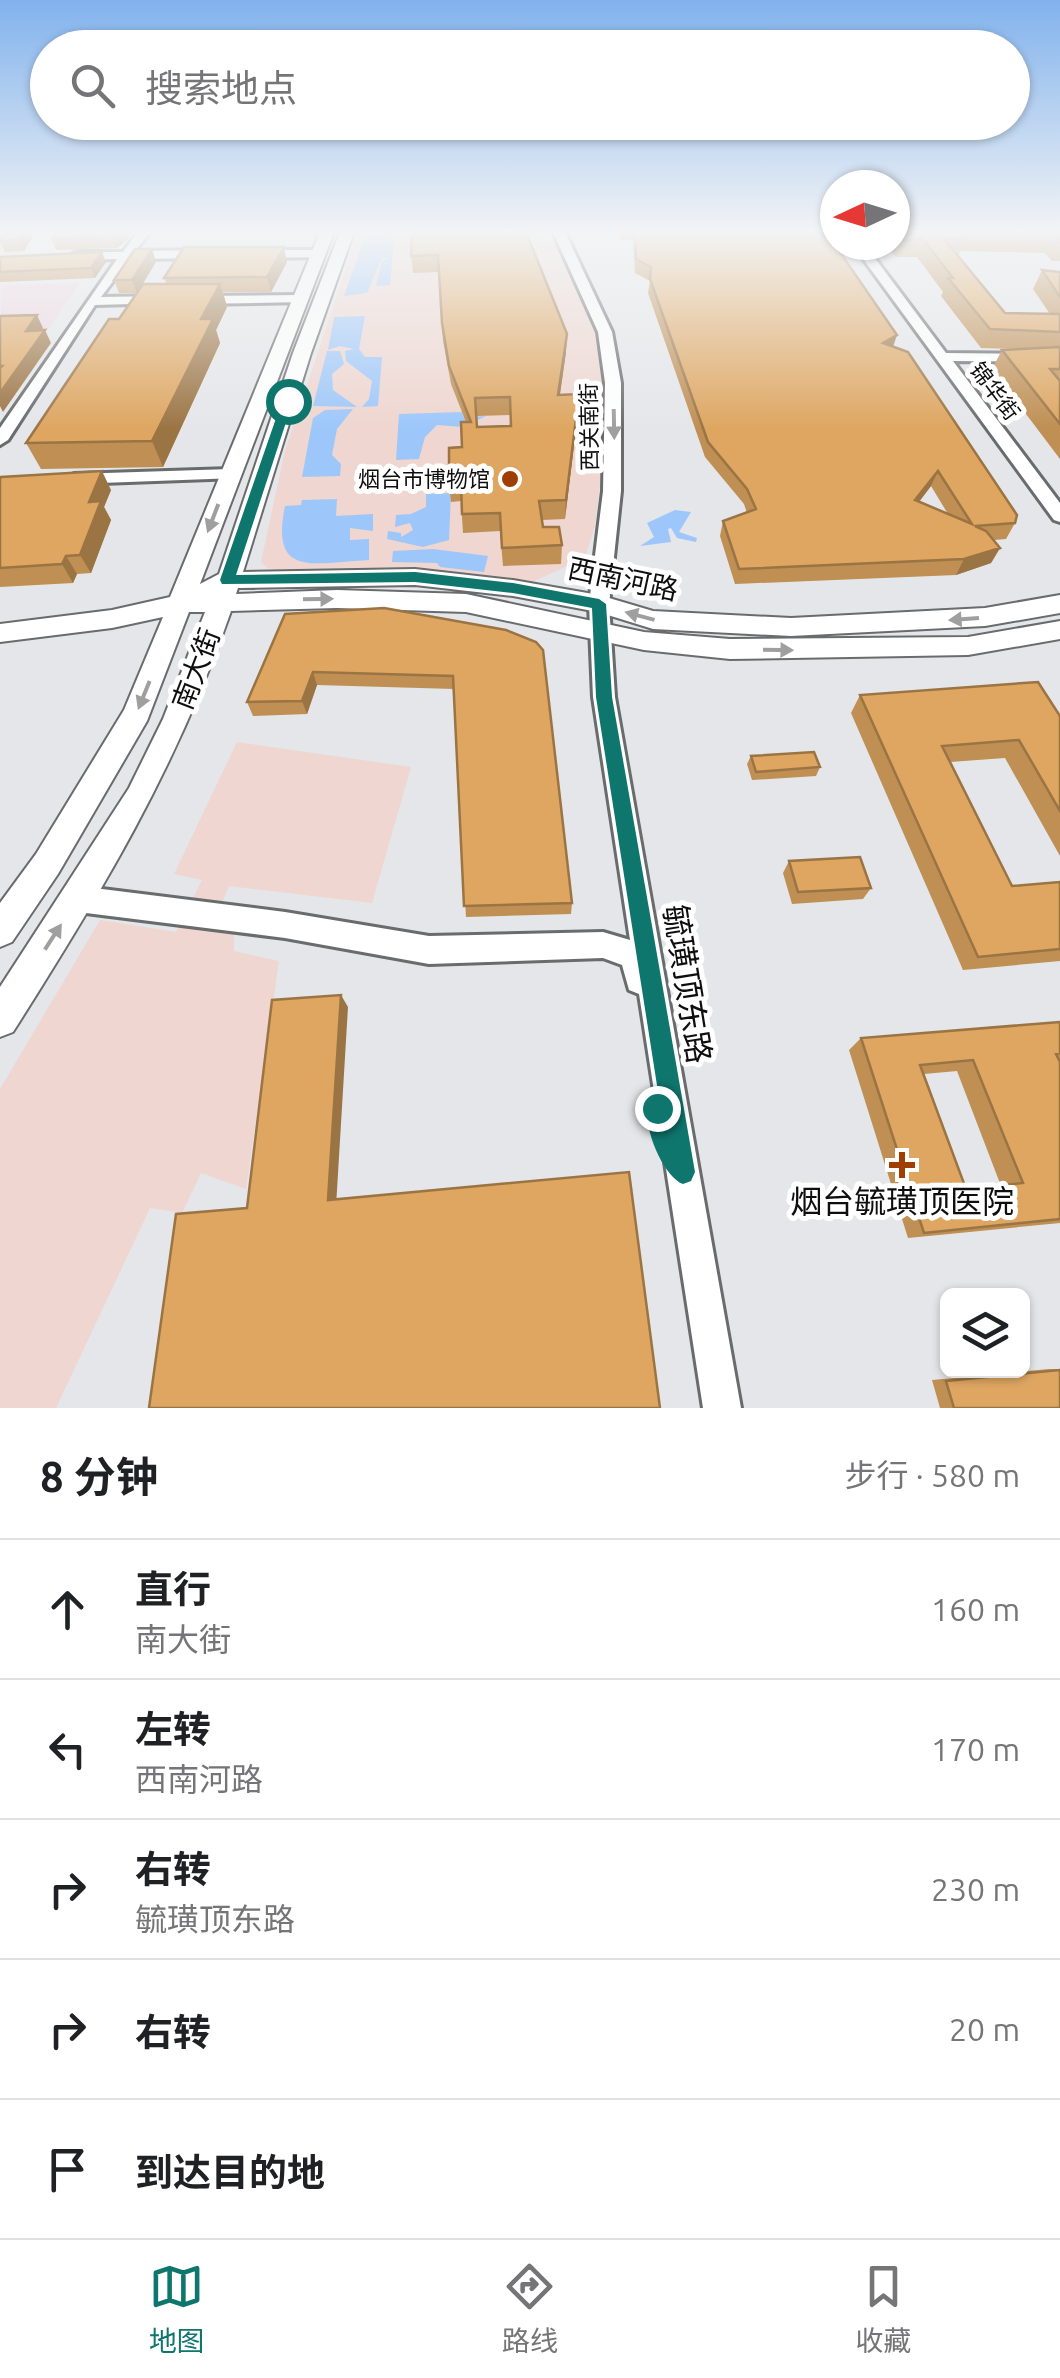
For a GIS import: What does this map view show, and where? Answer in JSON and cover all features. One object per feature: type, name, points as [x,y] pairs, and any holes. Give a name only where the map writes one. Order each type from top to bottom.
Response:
[{"type":"main road","name":"南大街","points":[[0,1018],[146,785],[168,738],[212,634],[324,298]]},
{"type":"main road","name":"南大街","points":[[0,930],[64,837],[137,713],[300,300]]},
{"type":"main road","name":"西南河路","points":[[0,634],[112,619],[224,590],[791,627],[985,618],[1060,604]]},
{"type":"main road","name":"西南河路","points":[[599,617],[644,641],[802,650],[968,646],[1060,630]]},
{"type":"street","points":[[0,440],[7,418],[94,298]]},
{"type":"street","name":"西关南街","points":[[589,298],[605,332],[612,383],[612,492],[599,617]]},
{"type":"street","name":"锦华街","points":[[898,298],[1060,516]]},
{"type":"street","points":[[91,301],[300,300]]},
{"type":"street","points":[[942,358],[1060,358]]},
{"type":"street","points":[[58,480],[230,474]]},
{"type":"street","name":"毓璜顶东路","points":[[599,617],[604,697],[722,1408]]},
{"type":"street","points":[[78,898],[285,925],[429,950],[603,945],[625,949],[634,955],[642,993],[657,1108],[667,1145],[683,1172]]},
{"type":"shaded area","points":[[2,298],[70,298],[42,338],[0,339]]},
{"type":"shaded area","points":[[336,298],[584,298],[597,327],[608,374],[606,435],[595,526],[585,558],[532,582],[414,569],[267,568],[261,562],[285,451]]},
{"type":"shaded area","points":[[365,316],[359,349],[365,357],[382,357],[378,406],[362,407],[369,399],[372,381],[346,361],[345,351],[354,349],[340,346],[328,350],[334,317]]},
{"type":"shaded area","points":[[327,351],[340,351],[344,364],[332,374],[333,390],[357,407],[313,406]]},
{"type":"shaded area","points":[[353,409],[337,429],[332,455],[341,464],[340,476],[302,477],[313,418],[325,410]]},
{"type":"shaded area","points":[[462,412],[464,417],[486,416],[463,427],[437,425],[425,437],[419,459],[396,460],[399,414]]},
{"type":"shaded area","points":[[451,493],[449,540],[423,547],[387,539],[388,531],[401,533],[401,537],[413,530],[410,523],[395,527],[396,515],[426,507],[426,494]]},
{"type":"shaded area","points":[[337,499],[336,516],[373,514],[373,531],[350,528],[350,540],[369,539],[369,560],[314,563],[290,556],[282,529],[285,506],[301,505],[302,500]]},
{"type":"shaded area","points":[[675,510],[691,512],[679,532],[697,538],[696,542],[677,538],[671,528],[671,542],[640,546],[654,537],[647,523]]},
{"type":"shaded area","points":[[433,549],[488,556],[484,572],[440,567],[437,563],[392,562],[393,551]]},
{"type":"shaded area","points":[[237,742],[411,767],[372,903],[229,886],[212,926],[234,931],[234,951],[279,961],[246,1189],[201,1173],[182,1213],[150,1208],[56,1408],[0,1408],[0,1089],[100,920],[176,932],[202,880],[174,874]]},
{"type":"building","points":[[134,298],[213,298],[201,319],[213,319],[152,441],[26,443],[109,319],[119,319]]},
{"type":"building","points":[[441,298],[552,298],[567,334],[558,395],[579,394],[566,500],[539,501],[543,527],[559,527],[562,545],[502,548],[500,513],[462,514],[461,483],[449,483],[449,448],[462,447],[461,422],[471,422],[449,366]],"holes":[[[510,397],[511,426],[477,427],[475,398]]]},
{"type":"building","points":[[657,298],[871,298],[897,335],[883,343],[908,352],[1017,515],[1015,523],[975,526],[986,531],[1000,548],[964,559],[739,569],[723,521],[756,509],[747,489],[708,442]],"holes":[[[938,471],[972,524],[915,500]]]},
{"type":"building","points":[[964,298],[992,298],[1005,313],[1060,314],[1060,332],[990,329]]},
{"type":"building","points":[[37,315],[26,331],[45,330],[0,393],[0,316]]},
{"type":"building","points":[[1060,347],[1060,369],[1050,369],[1060,381],[1060,424],[1002,350]]},
{"type":"building","points":[[102,471],[89,502],[101,501],[80,555],[66,556],[62,564],[0,568],[1,477]]},
{"type":"building","points":[[384,608],[506,630],[536,642],[543,650],[572,903],[464,906],[453,676],[313,672],[302,701],[247,702],[285,614]]},
{"type":"building","points":[[1038,682],[1060,716],[1060,811],[1019,740],[942,746],[1012,886],[1060,882],[1060,949],[978,957],[860,695]]},
{"type":"building","points":[[814,752],[820,767],[756,772],[751,756]]},
{"type":"building","points":[[860,857],[871,888],[798,892],[789,861]]},
{"type":"building","points":[[341,995],[328,1200],[629,1172],[660,1408],[149,1408],[176,1214],[247,1208],[272,1000]]},
{"type":"building","points":[[1060,1022],[1060,1053],[1056,1054],[1060,1062],[1060,1219],[924,1233],[861,1038]],"holes":[[[973,1060],[1023,1183],[966,1189],[920,1065]]]},
{"type":"building","points":[[1060,1370],[1060,1408],[954,1408],[946,1381],[1030,1378],[1030,1373]]},
{"type":"place","name":"烟台市博物馆","points":[[510,479]]},
{"type":"place","name":"烟台毓璜顶医院","points":[[902,1165]]},
{"type":"route","points":[[288,401],[227,580],[415,577],[513,588],[599,604],[604,697],[683,1172],[667,1145],[657,1108]]}]
